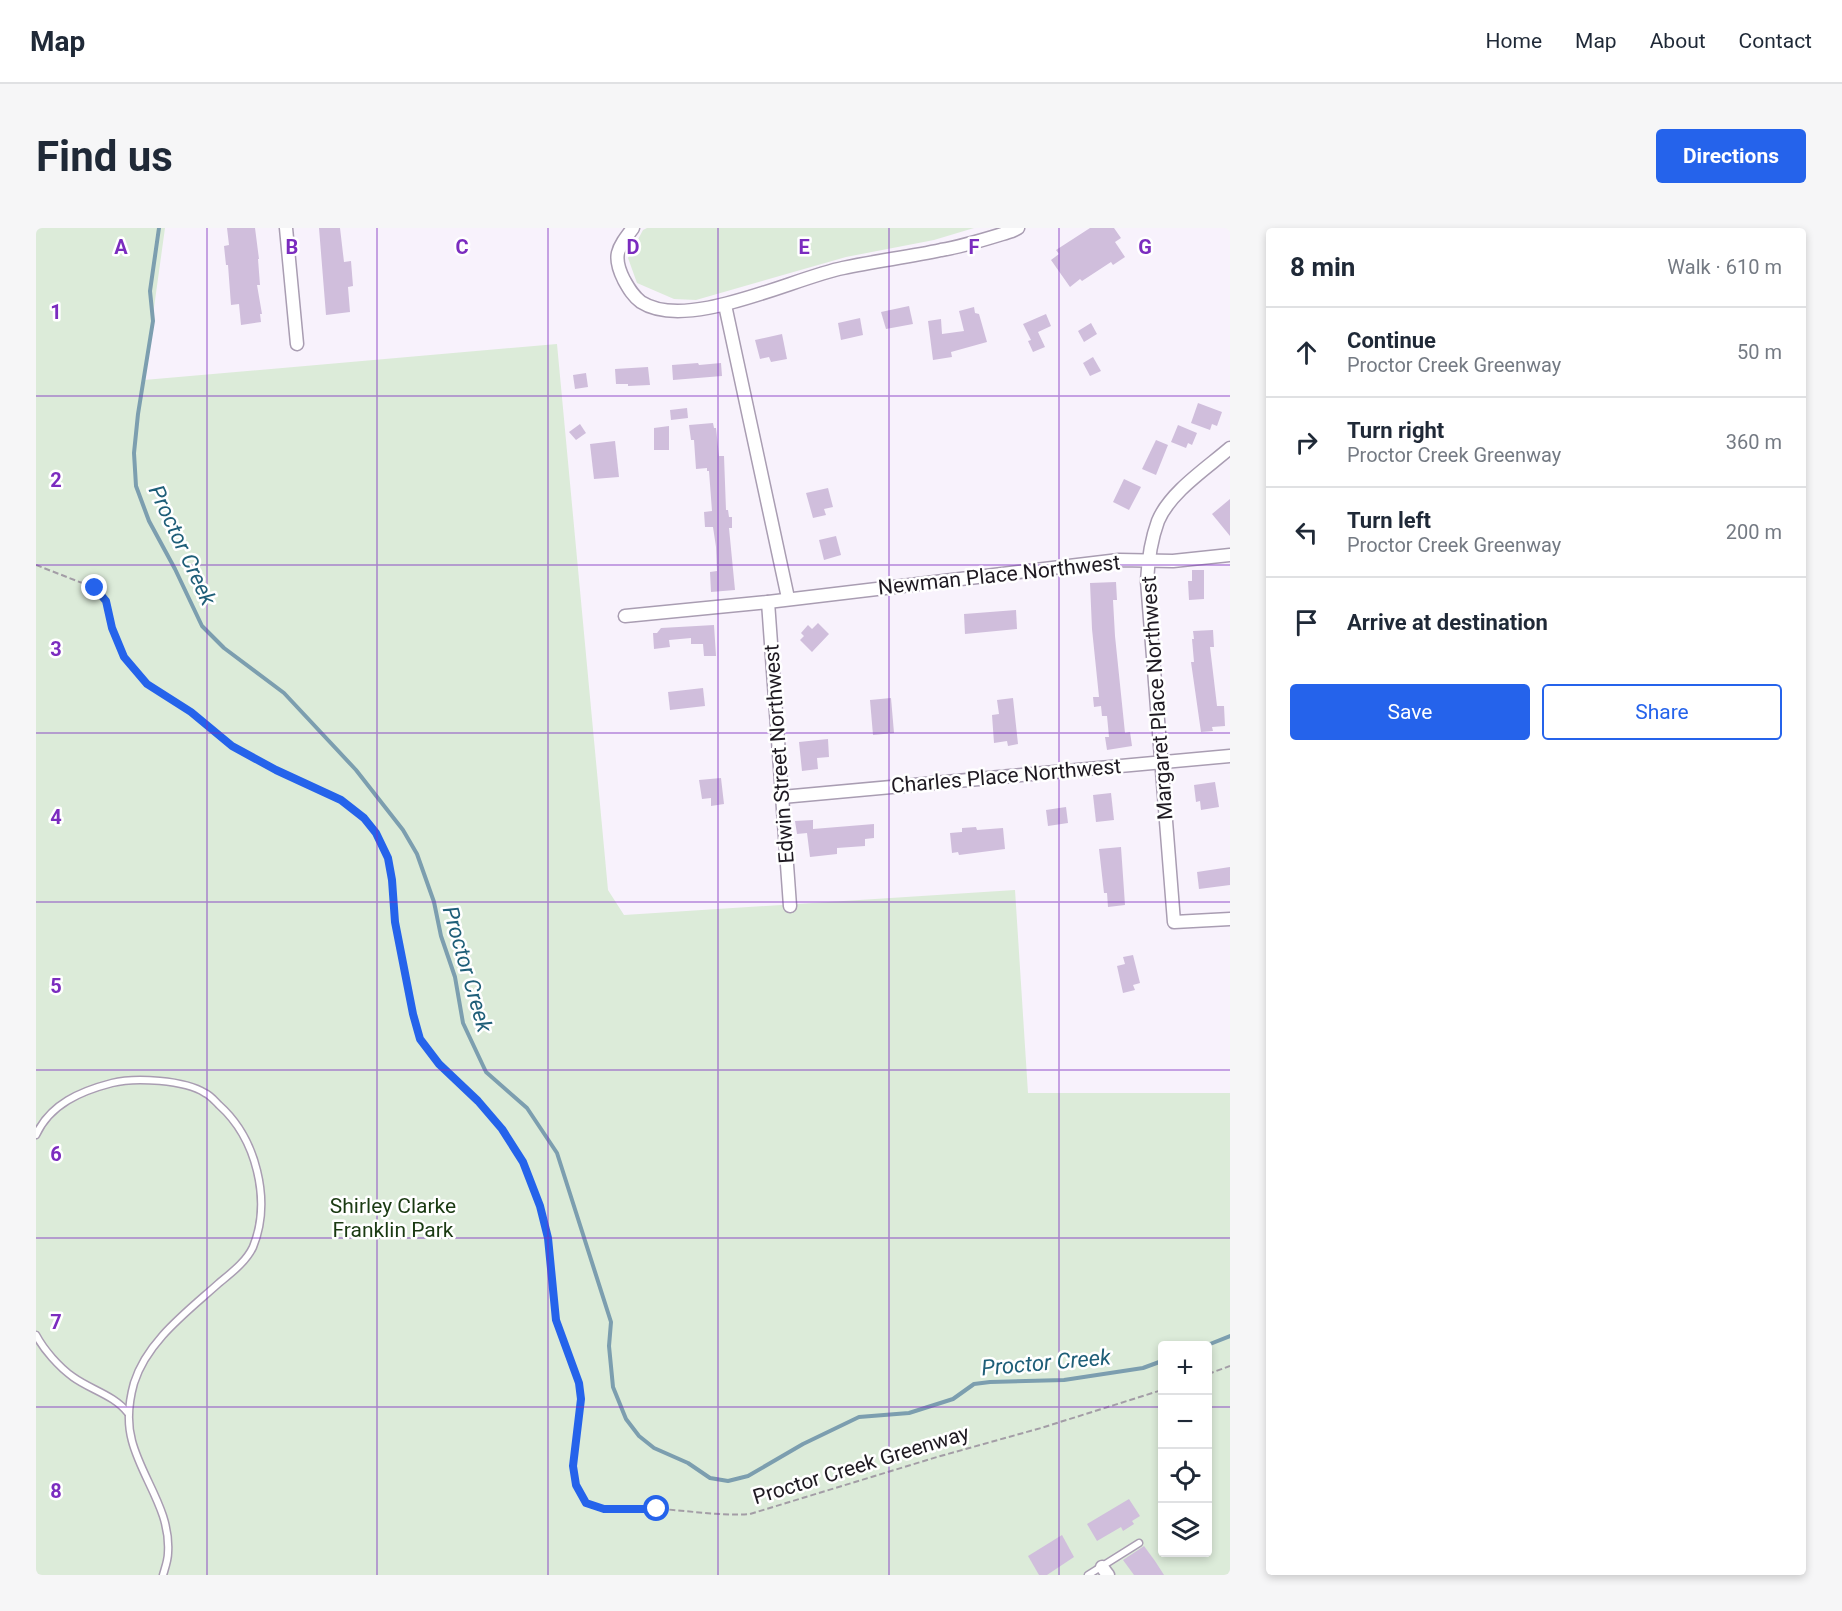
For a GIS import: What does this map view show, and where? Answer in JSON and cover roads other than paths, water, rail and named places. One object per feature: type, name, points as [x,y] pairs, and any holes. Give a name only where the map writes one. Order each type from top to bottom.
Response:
[{"type":"street","points":[[286,228],[297,344]]},
{"type":"street","points":[[633,228],[620,245],[616,256],[617,266],[631,293],[640,302],[664,310],[690,310],[725,305],[840,268],[944,250],[1018,228]]},
{"type":"street","points":[[725,305],[788,598]]},
{"type":"street","name":"Margaret Place Northwest","points":[[1230,448],[1178,493],[1159,520],[1147,581],[1174,922],[1230,919]]},
{"type":"street","name":"Newman Place Northwest","points":[[625,616],[768,602],[1119,560],[1149,562],[1230,555]]},
{"type":"street","name":"Edwin Street Northwest","points":[[768,602],[790,906]]},
{"type":"street","name":"Charles Place Northwest","points":[[782,797],[1230,756]]},
{"type":"lane","points":[[36,1135],[67,1099],[97,1087],[122,1080],[180,1084],[205,1092],[227,1112],[241,1130],[257,1172],[261,1205],[252,1248],[242,1263],[163,1335],[144,1361],[134,1383],[128,1413],[132,1441],[156,1496],[166,1527],[168,1553],[163,1575]]},
{"type":"lane","points":[[36,1335],[42,1346],[72,1377],[122,1405],[128,1413]]},
{"type":"lane","points":[[1088,1575],[1105,1571],[1139,1543]]},
{"type":"waterway","name":"Proctor Creek","points":[[159,228],[150,291],[153,321],[134,453],[136,486],[149,521],[202,626],[224,648],[284,693],[356,770],[403,830],[417,854],[434,902],[441,936],[455,977],[463,1023],[486,1072],[527,1108],[557,1153],[611,1322],[609,1346],[613,1387],[626,1419],[639,1436],[654,1448],[688,1463],[710,1478],[728,1481],[748,1476],[803,1444],[859,1417],[909,1413],[953,1399],[974,1384],[1064,1380],[1143,1368],[1158,1362]]},
{"type":"waterway","name":"Proctor Creek","points":[[1212,1343],[1230,1336]]},
{"type":"park label","name":"Shirley Clarke Franklin Park","points":[[393,1218]]}]
